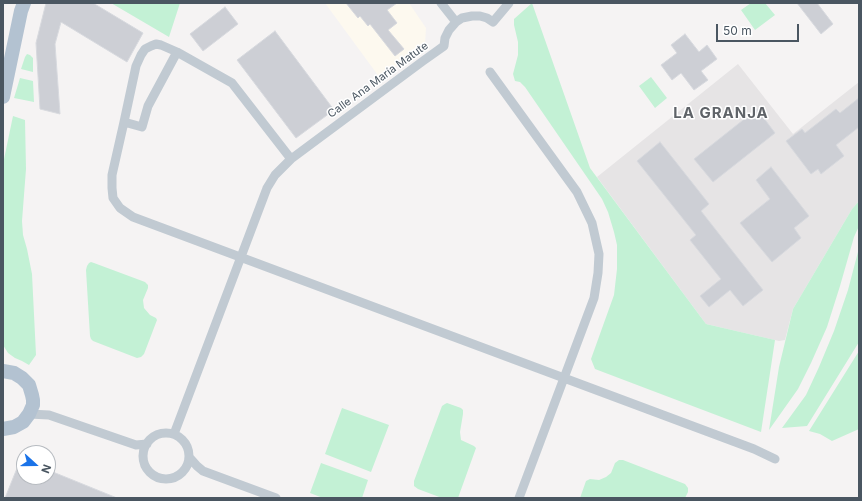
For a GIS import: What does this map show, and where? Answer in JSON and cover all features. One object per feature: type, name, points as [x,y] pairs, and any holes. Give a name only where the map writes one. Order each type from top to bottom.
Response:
[{"type":"main road","points":[[3,97],[22,6]]},
{"type":"main road","points":[[3,371],[14,373],[22,378],[29,385],[33,400],[33,405],[29,414],[23,422],[4,430]]},
{"type":"street","points":[[441,3],[456,22],[462,18],[472,16],[480,16],[493,22],[509,3]]},
{"type":"street","name":"Calle Ana María Matute","points":[[174,434],[240,257],[267,188],[275,175],[291,159],[444,46],[445,38],[449,30],[456,22]]},
{"type":"street","points":[[291,159],[232,82],[161,45],[156,44],[151,46],[141,55],[136,66],[112,176],[113,198],[120,208],[133,217],[747,446],[775,459]]},
{"type":"street","points":[[124,122],[142,128],[148,106],[177,52]]},
{"type":"street","points":[[490,72],[577,192],[592,223],[599,254],[594,298],[519,498]]},
{"type":"street","points":[[33,400],[49,414]]},
{"type":"street","points":[[29,414],[49,414],[136,445],[147,444]]},
{"type":"street","points":[[159,434],[174,434],[185,443],[189,457],[188,465],[184,472],[178,477],[171,479],[159,479],[150,474],[146,468],[143,462],[143,453],[147,444],[152,438],[159,434]]},
{"type":"street","points":[[136,445],[143,453]]},
{"type":"street","points":[[189,457],[203,470],[276,498]]},
{"type":"street","points":[[184,472],[203,470]]},
{"type":"shaded area","points":[[325,3],[409,3],[426,28],[425,44],[380,78]]},
{"type":"shaded area","points":[[738,64],[793,134],[859,82],[859,201],[852,209],[793,309],[785,340],[779,341],[706,324],[597,177]]},
{"type":"green space","points":[[111,3],[180,3],[169,37]]},
{"type":"green space","points":[[532,3],[590,168],[706,324],[775,340],[761,432],[595,369],[591,359],[614,295],[617,269],[617,245],[608,212],[602,199],[525,87],[520,82],[515,81],[513,74],[518,55],[518,42],[514,19]]},
{"type":"green space","points":[[751,3],[765,3],[775,15],[755,30],[741,10]]},
{"type":"green space","points":[[27,54],[33,58],[33,72],[21,69]]},
{"type":"green space","points":[[651,77],[667,98],[655,108],[639,86]]},
{"type":"green space","points":[[20,78],[33,81],[34,102],[14,98]]},
{"type":"green space","points":[[13,116],[25,120],[26,169],[22,221],[23,235],[32,274],[36,355],[29,365],[8,353],[3,345],[3,164]]},
{"type":"green space","points":[[859,201],[859,226],[854,237],[827,327],[798,389],[769,430],[779,367],[793,309],[852,209]]},
{"type":"green space","points":[[859,248],[859,342],[807,426],[782,428],[806,395],[819,367],[834,331],[848,290]]},
{"type":"green space","points":[[91,262],[145,282],[148,285],[143,300],[144,308],[157,320],[144,354],[141,357],[137,358],[91,339],[86,270],[87,266]]},
{"type":"green space","points":[[859,351],[859,429],[832,441],[820,434],[809,431]]},
{"type":"green space","points":[[447,403],[463,410],[460,432],[461,440],[476,448],[458,498],[442,498],[414,486],[414,481],[442,406]]},
{"type":"green space","points":[[342,408],[389,425],[371,472],[325,454]]},
{"type":"green space","points":[[619,460],[623,460],[685,484],[688,488],[688,492],[685,498],[580,498],[586,481],[590,479],[599,480],[606,477],[611,473],[615,463]]},
{"type":"green space","points":[[321,463],[368,480],[362,498],[323,498],[310,493]]},
{"type":"building","points":[[46,3],[93,3],[143,33],[127,62],[61,22],[55,44],[60,114],[40,109],[36,43]]},
{"type":"building","points":[[346,3],[397,3],[387,10],[397,23],[388,30],[404,49],[395,56],[370,24],[368,26],[360,16],[358,18]]},
{"type":"building","points":[[797,3],[817,3],[833,24],[821,34]]},
{"type":"building","points":[[225,7],[238,24],[203,51],[190,34]]},
{"type":"building","points":[[275,31],[334,110],[296,138],[237,60]]},
{"type":"building","points":[[685,34],[699,52],[707,45],[717,59],[701,71],[708,80],[694,90],[681,73],[672,80],[661,65],[677,53],[671,45]]},
{"type":"building","points":[[859,98],[859,127],[836,145],[844,156],[821,174],[818,169],[811,174],[786,141],[802,129],[805,133],[836,109],[840,113]]},
{"type":"building","points":[[757,109],[775,133],[713,182],[694,159]]},
{"type":"building","points":[[660,142],[709,204],[701,211],[763,290],[743,306],[730,290],[709,307],[700,296],[721,279],[690,240],[696,235],[637,161]]},
{"type":"building","points":[[771,167],[809,216],[794,228],[801,238],[772,262],[740,223],[770,199],[756,180]]},
{"type":"building","points":[[16,471],[16,485],[56,485],[56,473],[117,498],[5,498]]},
{"type":"district","name":"LA GRANJA","points":[[721,113]]}]
